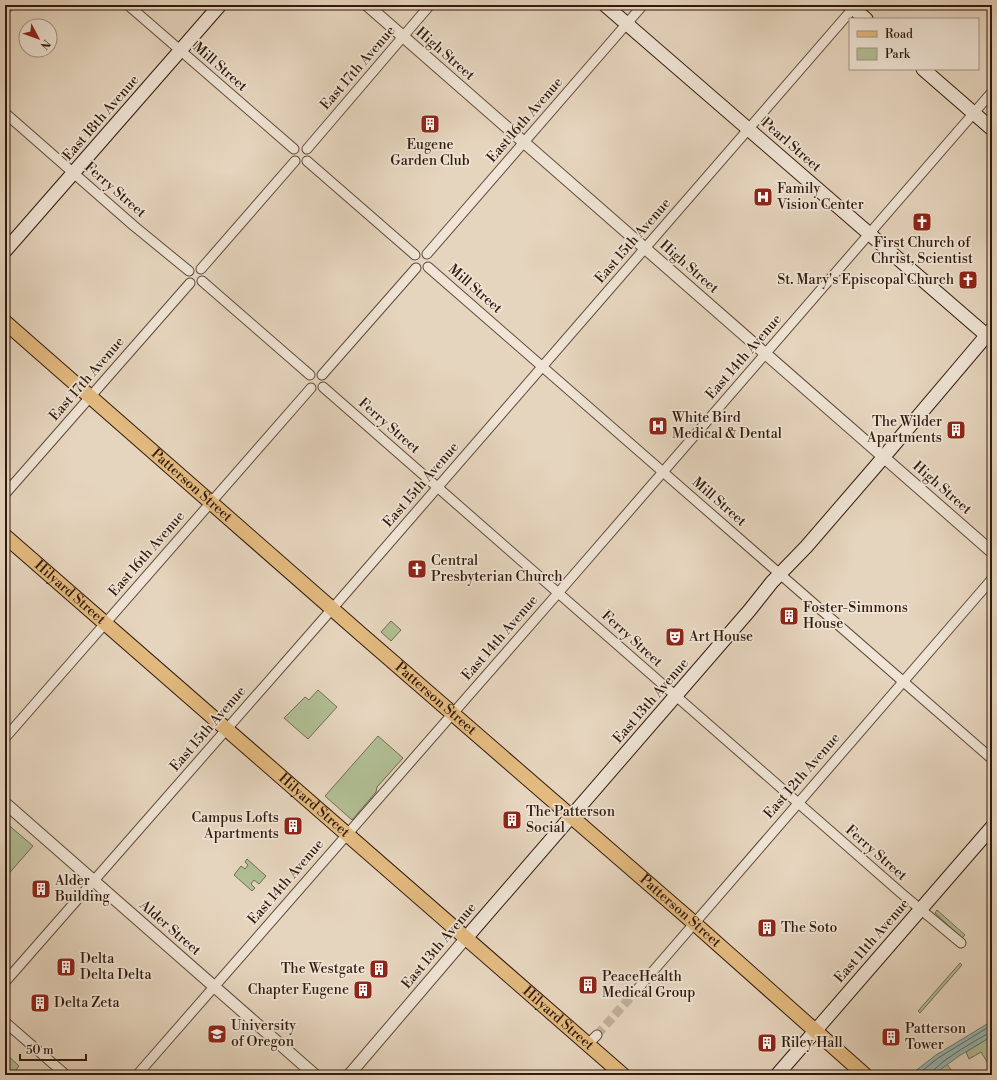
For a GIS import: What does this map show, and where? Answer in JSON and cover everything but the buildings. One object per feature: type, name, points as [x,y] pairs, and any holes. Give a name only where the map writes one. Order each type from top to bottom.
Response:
[{"type":"main road","name":"East 18th Avenue","points":[[5,251],[220,5]]},
{"type":"main road","name":"Pearl Street","points":[[605,5],[868,234],[990,335]]},
{"type":"main road","points":[[853,6],[865,18]]},
{"type":"main road","points":[[924,70],[992,129]]},
{"type":"main road","name":"Patterson Street","points":[[5,322],[212,502],[332,609],[694,923],[865,1075]]},
{"type":"main road","name":"East 13th Avenue","points":[[466,938],[749,611],[779,574],[806,547],[990,335]]},
{"type":"main road","name":"Hilyard Street","points":[[5,536],[466,938],[592,1039],[623,1075]]},
{"type":"main road","name":"East 11th Avenue","points":[[777,1075],[992,827]]},
{"type":"street","points":[[5,8],[8,5]]},
{"type":"street","name":"Mill Street","points":[[128,5],[294,149]]},
{"type":"street","name":"High Street","points":[[367,5],[992,552]]},
{"type":"street","name":"East 17th Avenue","points":[[307,149],[430,5]]},
{"type":"street","name":"East 16th Avenue","points":[[427,254],[644,5]]},
{"type":"street","name":"East 15th Avenue","points":[[5,982],[645,249],[853,6]]},
{"type":"street","name":"East 14th Avenue","points":[[137,1075],[992,92]]},
{"type":"street","name":"Ferry Street","points":[[5,113],[134,226],[189,270]]},
{"type":"street","points":[[300,146],[307,149],[309,155],[307,161],[301,164],[295,161],[292,155],[294,149],[300,146]]},
{"type":"street","points":[[201,269],[295,161]]},
{"type":"street","points":[[307,161],[414,255]]},
{"type":"street","points":[[419,252],[427,254],[430,261],[428,266],[421,269],[416,268],[412,262],[414,255],[419,252]]},
{"type":"street","name":"Mill Street","points":[[428,266],[992,759]]},
{"type":"street","points":[[195,268],[201,269],[204,275],[202,281],[197,285],[190,283],[187,277],[189,270],[195,268]]},
{"type":"street","points":[[322,375],[416,268]]},
{"type":"street","points":[[202,281],[310,375]]},
{"type":"street","name":"East 17th Avenue","points":[[5,494],[190,283]]},
{"type":"street","points":[[310,375],[314,373],[322,375]]},
{"type":"street","points":[[310,375],[308,383],[311,388],[316,390],[323,387],[325,382],[322,375]]},
{"type":"street","name":"Ferry Street","points":[[323,387],[675,696],[960,943]]},
{"type":"street","name":"East 16th Avenue","points":[[5,738],[311,388]]},
{"type":"street","name":"East 12th Avenue","points":[[635,992],[797,802],[992,579]]},
{"type":"street","name":"Alder Street","points":[[5,803],[315,1075]]},
{"type":"street","name":"East 13th Avenue","points":[[349,1075],[466,938]]},
{"type":"street","points":[[5,1022],[66,1075]]},
{"type":"green space","points":[[391,621],[401,630],[391,641],[381,632]]},
{"type":"green space","points":[[318,690],[337,707],[308,739],[284,718],[305,697],[309,700]]},
{"type":"green space","points":[[378,736],[403,758],[377,787],[376,792],[352,820],[325,796]]},
{"type":"green space","points":[[5,822],[33,846],[5,878]]},
{"type":"green space","points":[[247,859],[266,876],[259,884],[254,880],[251,884],[255,888],[252,891],[234,875],[241,866],[245,869],[248,865],[245,862]]},
{"type":"green space","points":[[937,910],[965,935],[962,938],[935,913]]},
{"type":"green space","points":[[960,963],[962,965],[920,1013],[918,1011]]},
{"type":"green space","points":[[992,1036],[992,1070],[981,1052],[969,1059],[966,1052]]},
{"type":"green space","points":[[5,1053],[19,1066],[12,1075],[5,1075]]},
{"type":"green space","points":[[947,1064],[953,1073],[950,1075],[933,1075]]},
{"type":"water","points":[[992,1021],[992,1036],[959,1056],[933,1075],[910,1075],[936,1055]]},
{"type":"tunnel","points":[[597,1035],[635,992]]},
{"type":"place","name":"Eugene Garden Club","points":[[430,124]]},
{"type":"place","name":"Family Vision Center","points":[[763,197]]},
{"type":"place","name":"First Church of Christ, Scientist","points":[[922,222]]},
{"type":"place","name":"St. Mary's Episcopal Church","points":[[968,280]]},
{"type":"place","name":"White Bird Medical & Dental","points":[[658,426]]},
{"type":"place","name":"The Wilder Apartments","points":[[956,430]]},
{"type":"place","name":"Central Presbyterian Church","points":[[417,569]]},
{"type":"place","name":"Foster-Simmons House","points":[[789,616]]},
{"type":"place","name":"Art House","points":[[675,637]]},
{"type":"place","name":"The Patterson Social","points":[[512,820]]},
{"type":"place","name":"Campus Lofts Apartments","points":[[293,826]]},
{"type":"place","name":"Alder Building","points":[[41,889]]},
{"type":"place","name":"The Soto","points":[[767,928]]},
{"type":"place","name":"Delta Delta Delta","points":[[66,967]]},
{"type":"place","name":"The Westgate","points":[[379,969]]},
{"type":"place","name":"PeaceHealth Medical Group","points":[[588,985]]},
{"type":"place","name":"Chapter Eugene","points":[[363,990]]},
{"type":"place","name":"Delta Zeta","points":[[40,1003]]},
{"type":"place","name":"University of Oregon","points":[[217,1034]]},
{"type":"place","name":"Patterson Tower","points":[[891,1037]]},
{"type":"place","name":"Riley Hall","points":[[767,1043]]}]
